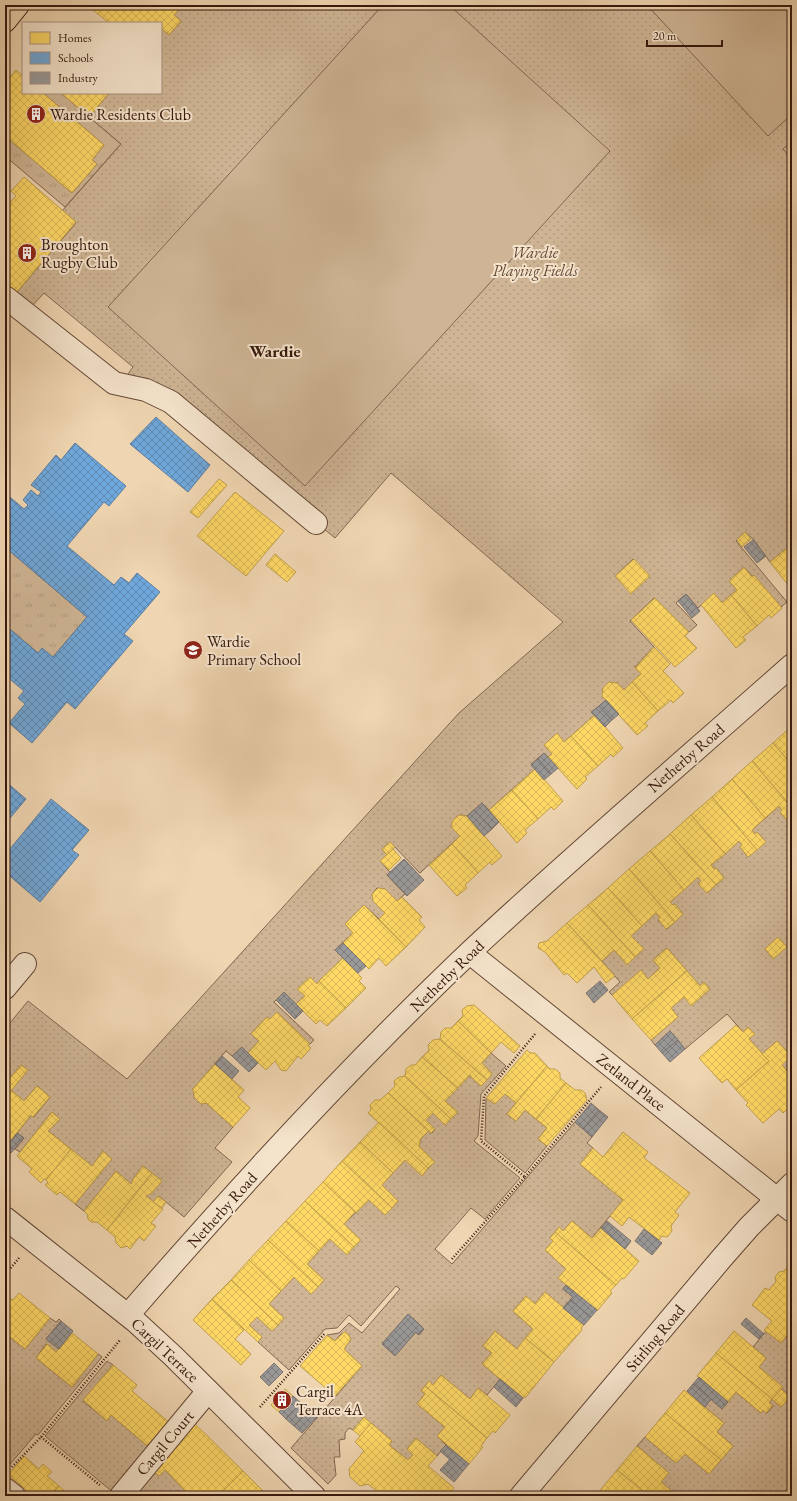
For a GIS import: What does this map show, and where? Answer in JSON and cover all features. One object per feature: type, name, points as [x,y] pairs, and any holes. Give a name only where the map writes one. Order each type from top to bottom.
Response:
[{"type":"main road","points":[[5,21],[18,5]]},
{"type":"street","points":[[5,297],[114,383],[146,390],[171,402],[316,524]]},
{"type":"street","name":"Netherby Road","points":[[132,1318],[298,1127],[365,1056],[470,953],[578,852],[792,665]]},
{"type":"street","name":"Zetland Place","points":[[470,953],[616,1069],[787,1198]]},
{"type":"street","points":[[5,988],[25,964]]},
{"type":"street","name":"Stirling Road","points":[[521,1496],[721,1259],[787,1198]]},
{"type":"street","name":"Cargil Terrace","points":[[5,1218],[132,1318],[314,1496]]},
{"type":"street","name":"Cargil Court","points":[[112,1492],[208,1391]]},
{"type":"street","points":[[7,1479],[14,1496]]},
{"type":"path","points":[[525,1177],[481,1141],[484,1096],[550,1017]]},
{"type":"path","points":[[452,1260],[525,1177],[616,1069]]},
{"type":"path","points":[[7,1479],[23,1454],[41,1437],[132,1318]]},
{"type":"path","points":[[243,1426],[325,1333]]},
{"type":"path","points":[[41,1437],[112,1492]]},
{"type":"green space","name":"Wardie Playing Fields","points":[[183,5],[187,5],[192,9],[195,5],[792,5],[792,544],[770,562],[754,540],[745,532],[736,541],[787,602],[781,607],[744,567],[729,581],[737,590],[722,603],[714,594],[698,608],[686,594],[676,603],[697,625],[689,632],[654,598],[630,621],[654,647],[635,667],[641,674],[624,690],[617,683],[609,683],[603,688],[603,696],[606,700],[592,712],[595,715],[564,742],[556,734],[544,745],[552,754],[548,757],[544,753],[531,764],[535,769],[489,810],[482,803],[467,816],[459,815],[452,821],[460,836],[420,873],[390,842],[382,849],[387,855],[380,861],[390,872],[387,875],[405,894],[397,901],[385,889],[377,888],[372,894],[373,901],[385,913],[379,919],[364,905],[345,924],[353,933],[335,950],[343,958],[317,984],[310,977],[298,989],[305,996],[296,1004],[284,992],[274,1002],[314,1040],[310,1044],[277,1012],[270,1019],[267,1017],[251,1034],[259,1041],[248,1053],[242,1047],[232,1056],[226,1051],[192,1090],[194,1092],[194,1097],[201,1104],[206,1103],[233,1127],[215,1148],[232,1162],[184,1217],[159,1196],[153,1202],[146,1196],[162,1181],[143,1166],[131,1184],[116,1171],[84,1211],[75,1204],[112,1159],[103,1151],[92,1166],[48,1131],[60,1119],[52,1112],[20,1152],[15,1149],[24,1138],[17,1133],[31,1115],[34,1117],[50,1097],[37,1086],[24,1101],[11,1090],[27,1070],[21,1065],[5,1084],[5,1064],[10,1058],[5,1053],[5,1029],[28,1001],[127,1079],[459,713],[563,622],[391,473],[335,538],[163,397],[120,385],[133,367],[44,293],[32,306],[16,293],[76,223],[62,211],[121,144],[89,117],[108,94],[162,94],[162,29],[169,35],[181,21],[174,15]],"holes":[[[633,559],[650,576],[631,593],[615,576]]]},
{"type":"green space","points":[[383,5],[449,5],[610,151],[305,486],[108,307]]},
{"type":"green space","points":[[647,5],[792,5],[792,114],[768,136]]},
{"type":"green space","points":[[44,94],[62,94],[121,144],[65,207],[5,156],[5,136],[72,193],[97,164],[92,160],[104,145]]},
{"type":"green space","points":[[792,141],[792,159],[783,149]]},
{"type":"green space","points":[[5,547],[87,617],[53,657],[38,653],[5,625]]},
{"type":"green space","points":[[779,806],[782,810],[780,812],[788,821],[792,818],[792,1077],[782,1065],[791,1056],[777,1041],[762,1054],[749,1039],[754,1034],[748,1027],[743,1032],[727,1014],[685,1049],[670,1031],[655,1045],[651,1040],[678,1017],[671,1008],[684,997],[691,1005],[710,989],[704,982],[700,986],[667,948],[653,960],[660,968],[648,979],[641,971],[612,995],[609,992],[620,982],[602,961],[614,950],[627,964],[644,949],[631,936],[656,913],[660,918],[658,920],[667,929],[683,914],[675,904],[673,905],[670,902],[698,877],[701,881],[699,884],[707,893],[724,878],[716,868],[714,869],[711,865],[739,841],[742,845],[740,847],[748,857],[766,842],[757,832],[755,834],[752,830]],"holes":[[[778,938],[773,959],[765,949]]]},
{"type":"green space","points":[[491,1053],[506,1066],[481,1094],[478,1136],[474,1141],[520,1178],[485,1219],[471,1208],[435,1249],[452,1264],[575,1122],[592,1137],[587,1143],[593,1148],[580,1164],[623,1200],[592,1238],[572,1221],[563,1231],[559,1227],[550,1238],[553,1241],[545,1250],[566,1269],[566,1285],[563,1289],[573,1297],[563,1308],[545,1292],[535,1304],[525,1297],[513,1311],[533,1329],[517,1349],[495,1331],[483,1346],[492,1353],[482,1364],[500,1379],[487,1395],[478,1388],[470,1399],[441,1375],[433,1385],[429,1381],[421,1391],[425,1394],[417,1404],[445,1427],[437,1436],[446,1445],[437,1456],[416,1438],[407,1449],[413,1455],[408,1460],[389,1445],[392,1441],[364,1417],[353,1430],[349,1428],[345,1433],[345,1439],[339,1440],[340,1457],[334,1457],[336,1475],[328,1484],[291,1448],[362,1366],[344,1349],[351,1339],[347,1333],[341,1334],[335,1341],[327,1335],[339,1333],[349,1323],[362,1333],[400,1289],[396,1286],[361,1326],[349,1315],[337,1328],[325,1329],[289,1370],[258,1342],[262,1337],[249,1325],[257,1317],[272,1331],[284,1318],[269,1304],[294,1277],[311,1294],[324,1280],[307,1264],[330,1239],[347,1254],[361,1240],[344,1224],[369,1200],[392,1208],[398,1201],[382,1185],[405,1160],[422,1175],[434,1162],[419,1146],[421,1138],[429,1131],[432,1133],[435,1129],[426,1120],[433,1113],[445,1125],[457,1112],[445,1101],[470,1075],[481,1086],[492,1074],[482,1063]],"holes":[[[408,1314],[424,1329],[419,1335],[416,1332],[395,1355],[382,1344]]]},
{"type":"green space","points":[[505,1094],[516,1103],[507,1114],[516,1121],[525,1110],[547,1128],[538,1139],[547,1146],[525,1173],[485,1140],[486,1098],[495,1104]]},
{"type":"green space","points":[[50,1318],[56,1322],[59,1319],[61,1321],[46,1339],[59,1349],[56,1352],[46,1344],[36,1358],[72,1387],[98,1354],[102,1357],[38,1435],[36,1434],[5,1470],[5,1333],[25,1349]]},
{"type":"green space","points":[[792,1329],[792,1496],[678,1496],[661,1482],[669,1473],[637,1446],[645,1437],[676,1463],[685,1454],[709,1474],[733,1446],[717,1432],[724,1423],[705,1407],[711,1399],[722,1408],[736,1392],[761,1413],[763,1410],[767,1413],[773,1406],[769,1403],[772,1399],[781,1407],[790,1396],[759,1367],[766,1358],[753,1347],[766,1331],[781,1343]]},
{"type":"green space","points":[[107,1361],[113,1365],[83,1401],[107,1421],[111,1415],[151,1449],[114,1493],[45,1436]]},
{"type":"green space","points":[[152,1470],[159,1476],[165,1470],[190,1496],[130,1496]]},
{"type":"building: Homes","points":[[87,5],[183,5],[174,15],[181,21],[169,35],[162,29],[162,22],[108,22]]},
{"type":"building: Homes","points":[[187,5],[195,5],[192,9]]},
{"type":"building: Homes","name":"Wardie Residents Club","points":[[16,70],[22,75],[22,94],[44,94],[104,145],[92,160],[97,164],[72,193],[5,136],[5,93],[8,90],[5,88],[5,83]]},
{"type":"building: Homes","points":[[62,94],[108,94],[89,117]]},
{"type":"building: Homes","name":"Broughton Rugby Club","points":[[24,177],[76,222],[16,293],[5,284],[5,208],[16,196],[11,191]]},
{"type":"building: Homes","points":[[219,479],[227,485],[198,518],[190,512]]},
{"type":"building: Homes","points":[[235,492],[284,531],[246,576],[197,536]]},
{"type":"building: Homes","points":[[745,532],[751,539],[742,547],[737,540]]},
{"type":"building: Homes","points":[[792,544],[792,590],[770,562]]},
{"type":"building: Homes","points":[[275,554],[296,572],[287,582],[266,565]]},
{"type":"building: Homes","points":[[634,559],[650,576],[631,594],[615,576]]},
{"type":"building: Homes","points":[[744,567],[752,577],[754,575],[782,608],[771,618],[769,615],[757,626],[731,595],[737,590],[729,581]]},
{"type":"building: Homes","points":[[714,593],[722,603],[731,595],[757,626],[743,637],[746,640],[736,648],[701,605]]},
{"type":"building: Homes","points":[[655,598],[689,632],[685,636],[697,648],[675,667],[631,620]]},
{"type":"building: Homes","points":[[654,647],[670,664],[663,671],[684,693],[673,703],[671,700],[658,711],[632,682],[641,674],[635,668]]},
{"type":"building: Homes","points":[[609,682],[617,683],[624,690],[632,682],[658,711],[645,723],[648,726],[637,735],[602,696],[603,688]]},
{"type":"building: Homes","points":[[595,715],[623,748],[613,757],[611,754],[598,766],[571,736]]},
{"type":"building: Homes","points":[[792,726],[792,765],[773,743]]},
{"type":"building: Homes","points":[[557,733],[564,742],[571,736],[598,766],[585,777],[587,779],[577,789],[548,757],[552,754],[544,745]]},
{"type":"building: Homes","points":[[773,743],[792,765],[792,808],[752,761]]},
{"type":"building: Homes","points":[[752,761],[792,808],[792,818],[788,822],[780,812],[782,810],[779,806],[765,818],[732,779]]},
{"type":"building: Homes","points":[[535,769],[563,801],[554,810],[551,807],[538,819],[512,790]]},
{"type":"building: Homes","points":[[732,779],[765,818],[752,830],[755,834],[757,832],[766,842],[757,850],[712,797]]},
{"type":"building: Homes","points":[[512,790],[538,819],[525,830],[527,833],[517,843],[489,810]]},
{"type":"building: Homes","points":[[712,797],[757,850],[748,857],[740,847],[742,845],[739,841],[725,854],[691,815]]},
{"type":"building: Homes","points":[[459,815],[467,816],[502,856],[492,865],[490,862],[478,873],[452,844],[460,836],[452,828],[452,821]]},
{"type":"building: Homes","points":[[691,815],[725,854],[711,865],[714,869],[716,868],[724,878],[716,885],[670,834]]},
{"type":"building: Homes","points":[[670,834],[716,885],[707,893],[698,884],[701,881],[698,877],[684,890],[650,851]]},
{"type":"building: Homes","points":[[390,842],[395,847],[387,855],[382,849]]},
{"type":"building: Homes","points":[[452,844],[478,873],[465,885],[467,888],[457,896],[429,865]]},
{"type":"building: Homes","points":[[393,849],[401,858],[389,870],[380,861]]},
{"type":"building: Homes","points":[[650,851],[684,890],[670,902],[673,905],[675,904],[683,914],[675,922],[629,869]]},
{"type":"building: Homes","points":[[629,869],[675,922],[666,929],[658,919],[660,918],[656,913],[642,926],[608,888]]},
{"type":"building: Homes","points":[[378,888],[385,889],[397,901],[402,897],[422,917],[419,920],[425,927],[406,947],[379,919],[385,913],[373,901],[372,894]]},
{"type":"building: Homes","points":[[608,888],[642,926],[631,936],[644,949],[635,957],[588,905]]},
{"type":"building: Homes","points":[[364,905],[406,947],[386,966],[379,958],[369,969],[343,943],[353,933],[345,924]]},
{"type":"building: Homes","points":[[588,905],[635,957],[627,965],[614,950],[602,961],[567,923]]},
{"type":"building: Homes","points":[[567,923],[615,976],[606,983],[594,967],[577,983],[567,973],[564,975],[545,952],[538,948],[539,943],[547,941]]},
{"type":"building: Homes","points":[[778,937],[787,947],[773,959],[765,949]]},
{"type":"building: Homes","points":[[667,948],[687,971],[632,1019],[612,995],[641,970],[648,979],[660,968],[653,960]]},
{"type":"building: Homes","points":[[343,958],[362,978],[359,981],[366,988],[346,1008],[319,981]]},
{"type":"building: Homes","points":[[687,971],[700,986],[704,982],[710,989],[691,1006],[684,997],[671,1008],[678,1017],[651,1040],[632,1019]]},
{"type":"building: Homes","points":[[310,977],[317,984],[319,981],[346,1008],[327,1026],[320,1020],[316,1024],[296,1004],[305,996],[297,989]]},
{"type":"building: Homes","points":[[474,1005],[520,1046],[514,1053],[501,1042],[491,1053],[458,1021],[463,1016],[462,1010],[467,1006]]},
{"type":"building: Homes","points":[[277,1012],[310,1044],[308,1046],[311,1048],[301,1059],[298,1056],[286,1071],[281,1070],[275,1061],[266,1070],[248,1053],[259,1041],[251,1034],[267,1017],[270,1019]]},
{"type":"building: Homes","points":[[458,1021],[491,1053],[482,1063],[492,1074],[487,1080],[440,1039],[441,1032],[445,1028],[451,1028]]},
{"type":"building: Homes","points":[[736,1025],[743,1032],[748,1027],[755,1034],[749,1039],[769,1061],[736,1090],[727,1079],[722,1083],[699,1058]]},
{"type":"building: Homes","points":[[440,1039],[487,1080],[481,1086],[470,1075],[458,1088],[422,1057],[429,1050],[428,1045],[433,1040]]},
{"type":"building: Homes","points":[[777,1041],[791,1056],[782,1065],[792,1077],[792,1105],[783,1113],[779,1109],[763,1123],[746,1105],[748,1103],[736,1090],[769,1061],[762,1054]]},
{"type":"building: Homes","points":[[527,1050],[530,1053],[535,1053],[547,1066],[516,1103],[505,1094],[495,1104],[486,1098]]},
{"type":"building: Homes","points":[[5,1053],[11,1058],[5,1064]]},
{"type":"building: Homes","points":[[422,1057],[458,1088],[445,1101],[458,1112],[451,1119],[405,1076],[406,1069],[411,1065],[415,1065]]},
{"type":"building: Homes","points":[[215,1064],[244,1090],[238,1097],[250,1108],[233,1127],[206,1103],[201,1104],[194,1097],[194,1092],[192,1090]]},
{"type":"building: Homes","points":[[21,1065],[28,1070],[5,1098],[5,1084]]},
{"type":"building: Homes","points":[[547,1066],[550,1069],[555,1069],[560,1073],[560,1078],[566,1083],[536,1119],[525,1110],[516,1121],[507,1114]]},
{"type":"building: Homes","points":[[405,1076],[451,1119],[445,1125],[433,1113],[426,1120],[435,1129],[431,1133],[388,1093],[395,1086],[394,1081],[399,1077]]},
{"type":"building: Homes","points":[[566,1083],[575,1090],[581,1090],[585,1093],[587,1100],[547,1146],[538,1139],[547,1128],[536,1119]]},
{"type":"building: Homes","points":[[37,1086],[50,1097],[33,1117],[31,1115],[5,1148],[5,1098],[11,1090],[24,1101]]},
{"type":"building: Homes","points":[[388,1093],[429,1131],[421,1138],[419,1146],[435,1162],[428,1168],[368,1113],[371,1110],[370,1105],[375,1100],[380,1100]]},
{"type":"building: Homes","points":[[52,1112],[60,1119],[48,1131],[71,1149],[46,1180],[44,1179],[41,1183],[29,1172],[32,1169],[17,1156]]},
{"type":"building: Homes","points":[[379,1122],[428,1168],[422,1176],[405,1160],[393,1173],[360,1142]]},
{"type":"building: Homes","points":[[623,1132],[648,1152],[644,1158],[690,1193],[675,1212],[679,1215],[671,1226],[672,1231],[667,1237],[662,1236],[659,1240],[629,1217],[622,1226],[610,1216],[623,1200],[580,1164],[593,1148],[603,1157]]},
{"type":"building: Homes","points":[[360,1142],[393,1173],[382,1185],[398,1201],[392,1208],[342,1161]]},
{"type":"building: Homes","points":[[71,1149],[92,1166],[103,1151],[112,1159],[75,1204],[60,1192],[57,1195],[45,1185],[48,1182],[46,1180]]},
{"type":"building: Homes","points":[[342,1161],[392,1208],[385,1215],[369,1200],[356,1213],[323,1182]]},
{"type":"building: Homes","points":[[143,1166],[152,1173],[107,1230],[97,1222],[91,1222],[84,1211],[116,1171],[131,1184]]},
{"type":"building: Homes","points":[[152,1173],[162,1181],[152,1193],[146,1196],[163,1209],[151,1223],[156,1226],[144,1241],[139,1237],[130,1249],[127,1246],[121,1248],[116,1243],[115,1237],[107,1230]]},
{"type":"building: Homes","points":[[323,1182],[355,1212],[344,1224],[361,1240],[354,1247],[305,1201]]},
{"type":"building: Homes","points":[[158,1196],[166,1202],[162,1208],[153,1202]]},
{"type":"building: Homes","points":[[305,1201],[354,1247],[347,1255],[330,1239],[319,1251],[286,1221]]},
{"type":"building: Homes","points":[[286,1221],[319,1251],[307,1264],[324,1280],[318,1287],[268,1240]]},
{"type":"building: Homes","points":[[572,1221],[592,1238],[601,1228],[639,1261],[624,1279],[622,1278],[616,1285],[555,1232],[559,1227],[563,1231]]},
{"type":"building: Homes","points":[[555,1232],[616,1285],[610,1291],[612,1293],[597,1311],[558,1278],[566,1269],[545,1250],[553,1241],[550,1238]]},
{"type":"building: Homes","points":[[268,1240],[318,1287],[311,1294],[294,1277],[281,1291],[249,1260]]},
{"type":"building: Homes","points":[[249,1260],[281,1291],[269,1304],[284,1318],[278,1325],[231,1280]]},
{"type":"building: Homes","points":[[788,1266],[792,1269],[792,1329],[781,1343],[764,1330],[772,1321],[752,1305],[765,1288],[769,1290],[776,1282],[775,1277],[779,1272],[784,1271]]},
{"type":"building: Homes","points":[[231,1280],[278,1325],[272,1331],[257,1317],[249,1325],[262,1337],[258,1342],[212,1299]]},
{"type":"building: Homes","points":[[545,1292],[584,1325],[581,1328],[582,1330],[554,1362],[525,1338],[533,1329],[513,1311],[526,1296],[535,1304]]},
{"type":"building: Homes","points":[[19,1293],[50,1318],[25,1349],[5,1333],[5,1304],[9,1298],[13,1300]]},
{"type":"building: Homes","points":[[212,1299],[244,1330],[235,1339],[251,1354],[241,1365],[193,1320]]},
{"type":"building: Homes","points":[[495,1331],[517,1349],[525,1338],[554,1362],[526,1397],[523,1398],[482,1364],[492,1353],[483,1346]]},
{"type":"building: Homes","points":[[734,1331],[766,1358],[759,1367],[783,1387],[772,1399],[716,1353]]},
{"type":"building: Homes","points":[[344,1332],[347,1333],[351,1339],[344,1349],[362,1366],[335,1396],[300,1366],[327,1335],[335,1341]]},
{"type":"building: Homes","points":[[72,1333],[98,1354],[72,1387],[36,1358],[47,1344],[56,1352]]},
{"type":"building: Homes","points":[[716,1353],[772,1399],[769,1403],[773,1405],[766,1413],[763,1410],[761,1413],[736,1392],[728,1402],[697,1376]]},
{"type":"building: Homes","points":[[113,1365],[137,1385],[132,1391],[171,1424],[151,1449],[111,1415],[107,1421],[83,1400]]},
{"type":"building: Homes","points":[[441,1375],[470,1399],[478,1388],[510,1415],[495,1433],[493,1431],[487,1438],[425,1386],[429,1381],[433,1385]]},
{"type":"building: Homes","points":[[425,1386],[487,1438],[481,1446],[483,1447],[469,1464],[437,1436],[445,1427],[417,1404],[425,1394],[421,1391]]},
{"type":"building: Homes","name":"Cargil Terrace 4A","points":[[285,1389],[293,1396],[279,1412],[271,1405]]},
{"type":"building: Homes","points":[[781,1389],[790,1397],[781,1407],[772,1399]]},
{"type":"building: Homes","points":[[684,1390],[724,1423],[717,1432],[733,1446],[721,1460],[665,1413]]},
{"type":"building: Homes","points":[[665,1413],[721,1460],[709,1474],[685,1454],[676,1463],[645,1437]]},
{"type":"building: Homes","points":[[364,1417],[371,1423],[360,1436],[353,1430]]},
{"type":"building: Homes","points":[[193,1422],[243,1471],[218,1496],[190,1496],[165,1470],[159,1476],[152,1470]]},
{"type":"building: Homes","points":[[371,1423],[392,1441],[389,1445],[408,1460],[413,1455],[407,1449],[416,1438],[437,1456],[428,1466],[454,1488],[447,1496],[383,1496],[368,1484],[360,1486],[350,1477],[349,1469],[364,1451],[355,1442]]},
{"type":"building: Homes","points":[[637,1446],[669,1473],[661,1482],[678,1496],[649,1496],[617,1470]]},
{"type":"building: Homes","points":[[24,1456],[39,1469],[43,1464],[52,1472],[47,1476],[59,1486],[50,1496],[33,1496],[8,1475]]},
{"type":"building: Homes","points":[[617,1470],[649,1496],[601,1496],[598,1493]]},
{"type":"building: Homes","points":[[243,1471],[268,1496],[218,1496]]},
{"type":"building: Homes","points":[[59,1486],[70,1496],[50,1496]]},
{"type":"building: Homes","points":[[75,1491],[79,1496],[71,1496]]},
{"type":"building: Schools","points":[[156,417],[210,465],[188,492],[130,444]]},
{"type":"building: Schools","points":[[75,443],[126,486],[109,506],[104,502],[67,546],[114,585],[121,577],[129,583],[137,573],[160,592],[124,634],[133,641],[75,709],[67,702],[32,743],[9,723],[25,704],[18,698],[24,691],[5,675],[5,625],[38,653],[42,648],[53,657],[87,617],[5,547],[5,493],[24,509],[28,505],[23,500],[31,490],[38,496],[41,492],[31,485],[56,455],[61,460]]},
{"type":"building: Schools","points":[[5,781],[26,799],[5,824]]},
{"type":"building: Schools","points":[[51,799],[89,830],[72,850],[79,855],[40,902],[5,872],[5,855]]},
{"type":"building: Industry","points":[[753,540],[766,556],[757,563],[744,547]]},
{"type":"building: Industry","points":[[686,594],[700,611],[692,618],[678,601]]},
{"type":"building: Industry","points":[[606,700],[619,714],[612,720],[599,706]]},
{"type":"building: Industry","points":[[599,706],[612,720],[605,727],[591,712]]},
{"type":"building: Industry","points":[[544,753],[558,768],[551,774],[538,759]]},
{"type":"building: Industry","points":[[538,759],[551,774],[544,780],[531,765]]},
{"type":"building: Industry","points":[[482,803],[499,822],[492,829],[474,810]]},
{"type":"building: Industry","points":[[474,810],[492,829],[484,836],[467,816]]},
{"type":"building: Industry","points":[[404,859],[424,880],[407,896],[387,875]]},
{"type":"building: Industry","points":[[343,943],[366,966],[358,973],[335,950]]},
{"type":"building: Industry","points":[[600,981],[608,990],[594,1003],[586,993]]},
{"type":"building: Industry","points":[[284,992],[303,1011],[295,1019],[276,1000]]},
{"type":"building: Industry","points":[[670,1031],[678,1040],[662,1053],[655,1045]]},
{"type":"building: Industry","points":[[678,1040],[685,1049],[670,1062],[662,1053]]},
{"type":"building: Industry","points":[[242,1047],[258,1063],[249,1072],[232,1056]]},
{"type":"building: Industry","points":[[222,1056],[239,1071],[232,1079],[215,1064]]},
{"type":"building: Industry","points":[[591,1103],[599,1110],[583,1129],[575,1122]]},
{"type":"building: Industry","points":[[599,1110],[608,1117],[592,1137],[583,1129]]},
{"type":"building: Industry","points":[[17,1133],[24,1138],[11,1153],[5,1148]]},
{"type":"building: Industry","points":[[607,1221],[631,1241],[625,1249],[601,1228]]},
{"type":"building: Industry","points":[[644,1229],[662,1243],[652,1255],[635,1241]]},
{"type":"building: Industry","points":[[566,1285],[597,1310],[591,1317],[570,1300],[573,1297],[563,1289]]},
{"type":"building: Industry","points":[[570,1300],[591,1317],[584,1325],[563,1308]]},
{"type":"building: Industry","points":[[408,1314],[424,1329],[418,1335],[416,1332],[395,1356],[382,1344]]},
{"type":"building: Industry","points":[[746,1318],[764,1334],[759,1339],[741,1324]]},
{"type":"building: Industry","points":[[61,1321],[73,1331],[59,1349],[46,1339]]},
{"type":"building: Industry","points":[[274,1363],[283,1372],[269,1386],[260,1377]]},
{"type":"building: Industry","points":[[699,1377],[728,1402],[722,1409],[693,1384]]},
{"type":"building: Industry","points":[[500,1379],[523,1398],[516,1407],[494,1387]]},
{"type":"building: Industry","points":[[693,1384],[711,1399],[705,1407],[687,1391]]},
{"type":"building: Industry","points":[[293,1396],[301,1403],[286,1419],[279,1412]]},
{"type":"building: Industry","points":[[301,1403],[309,1410],[294,1426],[286,1419]]},
{"type":"building: Industry","points":[[309,1410],[317,1417],[302,1433],[294,1426]]},
{"type":"building: Industry","points":[[446,1445],[469,1464],[463,1471],[440,1451]]},
{"type":"building: Industry","points":[[450,1459],[463,1471],[454,1482],[440,1470]]},
{"type":"place","name":"Wardie Residents Club","points":[[36,114]]},
{"type":"place","name":"Broughton Rugby Club","points":[[27,253]]},
{"type":"place","name":"Wardie Primary School","points":[[193,650]]},
{"type":"place","name":"Cargil Terrace 4A","points":[[282,1400]]},
{"type":"district","name":"Wardie","points":[[275,351]]}]
